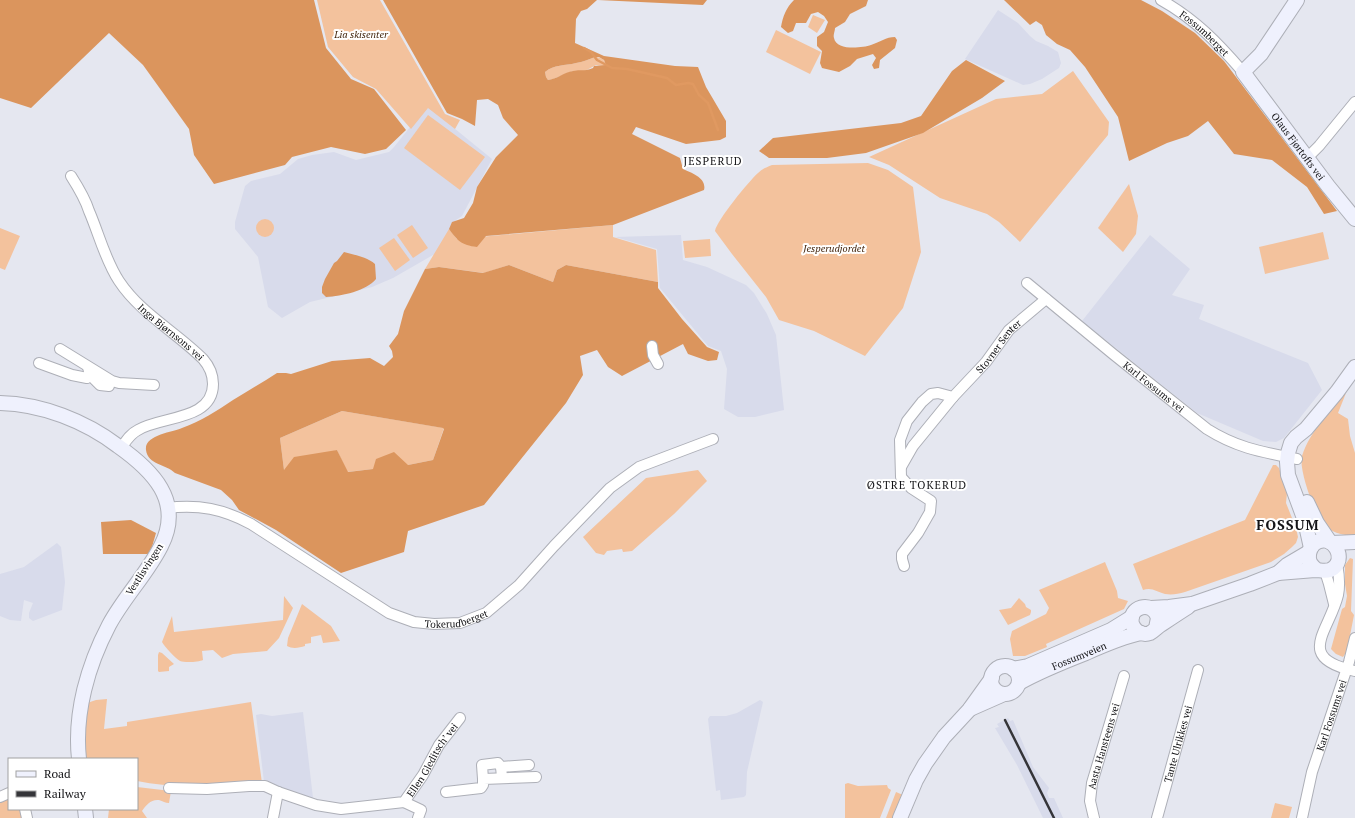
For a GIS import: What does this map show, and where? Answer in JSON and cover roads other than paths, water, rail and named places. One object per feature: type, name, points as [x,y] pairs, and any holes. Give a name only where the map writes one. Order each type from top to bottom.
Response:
[{"type":"street","name":"Fossumberget","points":[[1161,0],[1175,8],[1211,36],[1243,72]]},
{"type":"street","points":[[1243,72],[1261,54],[1297,0]]},
{"type":"street","name":"Olaus Fjørtofts vei","points":[[1243,72],[1355,220]]},
{"type":"street","points":[[1307,158],[1319,146],[1355,102]]},
{"type":"street","name":"Inga Bjørnsons vei","points":[[71,176],[83,195],[106,256],[120,283],[140,305],[204,359],[210,369],[213,379],[212,394],[203,406],[185,415],[138,429],[126,440],[121,448]]},
{"type":"street","name":"Karl Fossums vei","points":[[1027,284],[1207,429],[1221,438],[1240,446],[1292,458]]},
{"type":"street","name":"Stovner Senter","points":[[900,469],[913,446],[953,396],[986,362],[1009,330],[1046,299]]},
{"type":"street","points":[[652,346],[653,355],[658,364]]},
{"type":"street","points":[[60,349],[89,372],[111,384],[154,385]]},
{"type":"street","points":[[39,363],[72,375],[87,378],[89,372]]},
{"type":"street","points":[[1338,560],[1337,549],[1331,543],[1314,517],[1300,484],[1289,448],[1292,441],[1306,429],[1355,368]]},
{"type":"street","points":[[904,566],[902,554],[918,533],[930,512],[930,501],[911,488],[902,477],[900,469],[900,440],[907,421],[922,402],[931,394],[938,393],[953,396]]},
{"type":"street","name":"Vestlisvingen","points":[[0,403],[31,406],[62,416],[91,428],[136,459],[154,476],[163,492],[167,508],[167,530],[162,543],[114,616],[91,667],[79,716],[79,758]]},
{"type":"street","name":"Tokerudberget","points":[[167,508],[196,506],[230,514],[250,524],[389,613],[414,622],[434,624],[460,623],[486,613],[513,590],[610,488],[639,467],[713,439]]},
{"type":"street","points":[[1292,458],[1287,469],[1289,482],[1305,521],[1310,550],[1309,560],[1311,564],[1321,571],[1329,584],[1334,604]]},
{"type":"street","points":[[1278,573],[1320,542],[1355,542]]},
{"type":"street","points":[[1192,604],[1139,608],[1134,612],[1132,617],[1134,629],[1141,633],[1149,633],[1192,604],[1278,573],[1332,569],[1338,560],[1355,550]]},
{"type":"street","name":"Karl Fossums vei","points":[[1302,818],[1312,772],[1351,670],[1327,660],[1322,655],[1319,647],[1339,589],[1338,560]]},
{"type":"street","points":[[1150,608],[1157,615],[1158,622],[1156,628]]},
{"type":"street","name":"Fossumveien","points":[[1013,669],[1028,666],[1111,630],[1132,617]]},
{"type":"street","name":"Fossumveien","points":[[1019,683],[1037,673],[1122,638],[1141,633]]},
{"type":"street","points":[[1351,670],[1355,638]]},
{"type":"street","points":[[900,818],[913,786],[925,764],[944,737],[969,710],[994,673],[1000,668],[1007,667],[1013,669],[1018,674],[1019,683],[1014,692],[1004,694],[969,710]]},
{"type":"street","name":"Tante Ulrikkes vei","points":[[1157,818],[1198,670]]},
{"type":"street","name":"Aasta Hansteens vei","points":[[1094,818],[1090,801],[1092,783],[1124,676]]},
{"type":"street","points":[[992,678],[992,684],[995,690],[1004,694]]},
{"type":"street","name":"Ellen Gleditsch’ vei","points":[[404,802],[423,775],[439,745],[460,718]]},
{"type":"street","points":[[446,792],[481,788],[483,785],[482,764],[498,763],[502,772]]},
{"type":"street","points":[[483,778],[529,765]]},
{"type":"street","points":[[502,772],[536,777]]},
{"type":"street","name":"Ellen Gleditsch’ vei","points":[[169,788],[206,789],[263,786],[316,805],[341,809],[404,802],[421,810],[418,818]]},
{"type":"street","points":[[273,818],[278,792]]},
{"type":"waterway","points":[[584,48],[591,52],[597,60],[612,68],[627,69],[667,78],[676,85],[688,83],[693,84],[699,95],[708,103],[718,130]]},
{"type":"railway","points":[[1005,720],[1054,818]]},
{"type":"district","name":"JESPERUD","points":[[713,161]]},
{"type":"district","name":"ØSTRE TOKERUD","points":[[917,485]]},
{"type":"district","name":"FOSSUM","points":[[1288,525]]},
{"type":"park label","name":"Lia skisenter","points":[[361,34]]},
{"type":"park label","name":"Jesperudjordet","points":[[834,248]]}]
